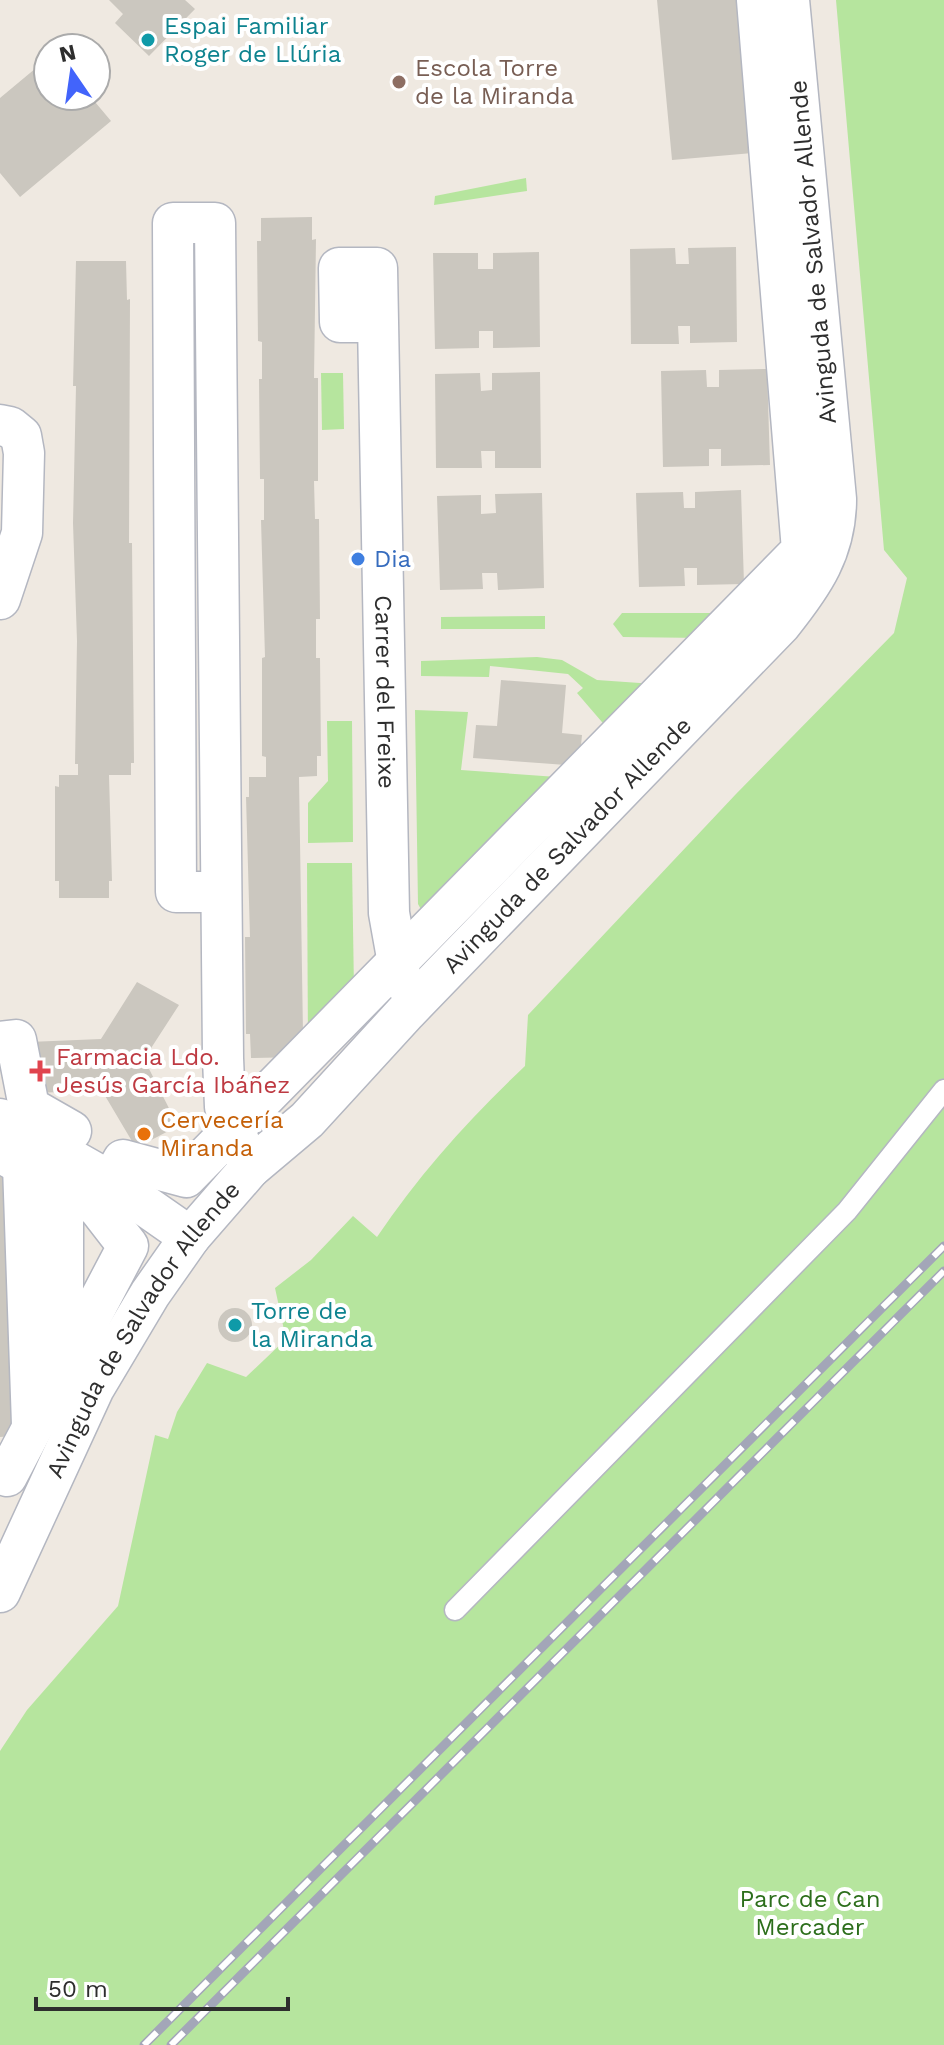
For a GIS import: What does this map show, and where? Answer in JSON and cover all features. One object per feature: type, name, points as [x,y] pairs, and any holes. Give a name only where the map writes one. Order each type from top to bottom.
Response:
[{"type":"street","points":[[32,1429],[12,1158],[91,1178],[186,1177],[802,550],[757,0]]},
{"type":"street","name":"Avinguda de Salvador Allende","points":[[0,1592],[78,1379],[150,1294],[190,1237],[250,1168],[307,1120],[406,1012],[781,624],[821,570],[836,525],[836,499],[789,0]]},
{"type":"street","points":[[220,892],[176,892],[173,223],[215,223],[224,1082],[225,1107],[250,1168]]},
{"type":"street","name":"Carrer del Freixe","points":[[378,322],[389,913],[406,1012]]},
{"type":"street","points":[[0,425],[10,427],[21,436],[24,462],[20,549],[0,599]]},
{"type":"street","points":[[0,1042],[16,1040],[29,1107],[91,1178],[128,1246],[78,1379],[32,1429],[7,1476]]},
{"type":"street","points":[[0,1119],[190,1237]]},
{"type":"street","points":[[78,1379],[91,1178]]},
{"type":"lane","points":[[455,1610],[847,1211],[944,1090]]},
{"type":"green space","name":"Parc de Can Mercader","points":[[836,0],[944,0],[944,2045],[0,2045],[0,1751],[27,1710],[118,1606],[155,1435],[168,1439],[177,1412],[207,1363],[246,1377],[286,1339],[275,1288],[311,1260],[353,1216],[377,1237],[446,1147],[525,1066],[528,1015],[736,794],[894,633],[907,578],[884,550]]},
{"type":"green space","points":[[526,178],[527,191],[434,205],[435,196]]},
{"type":"green space","points":[[321,373],[343,373],[344,429],[322,430]]},
{"type":"green space","points":[[622,613],[713,613],[703,638],[623,637],[613,624]]},
{"type":"green space","points":[[545,616],[545,629],[441,629],[441,617]]},
{"type":"green space","points":[[537,657],[562,660],[597,680],[654,684],[614,736],[577,693],[583,688],[568,674],[490,666],[489,677],[421,676],[421,661]]},
{"type":"green space","points":[[415,710],[468,712],[461,770],[571,778],[423,913],[418,904]]},
{"type":"green space","points":[[327,721],[352,721],[353,842],[308,843],[308,803],[328,781]]},
{"type":"green space","points":[[307,863],[352,863],[354,990],[308,1048]]},
{"type":"building","name":"Espai Familiar Roger de Llúria","points":[[109,0],[185,0],[195,9],[149,56],[115,23],[123,14]]},
{"type":"building","points":[[657,0],[750,0],[764,152],[672,160]]},
{"type":"building","points":[[32,71],[32,112],[103,112],[111,121],[20,197],[0,173],[0,98]]},
{"type":"building","points":[[312,217],[312,240],[316,239],[314,378],[318,378],[318,481],[314,481],[315,519],[319,519],[320,619],[316,619],[316,658],[320,658],[321,756],[317,756],[317,776],[299,777],[303,1035],[299,1057],[251,1058],[250,1034],[246,1034],[245,937],[250,937],[246,797],[249,797],[249,777],[266,777],[266,757],[262,756],[262,658],[265,657],[261,520],[264,520],[264,479],[260,479],[259,379],[262,379],[262,342],[258,341],[257,241],[261,241],[261,218]]},
{"type":"building","points":[[736,247],[737,342],[690,343],[690,326],[678,326],[679,344],[631,344],[630,249],[675,248],[676,264],[689,264],[688,248]]},
{"type":"building","points":[[539,252],[540,347],[493,348],[493,331],[479,331],[479,348],[435,349],[433,253],[478,253],[478,269],[493,269],[493,253]]},
{"type":"building","points":[[76,261],[126,261],[127,300],[130,299],[129,543],[132,543],[134,763],[131,763],[131,775],[109,775],[112,881],[109,881],[109,898],[59,898],[59,881],[55,881],[55,786],[59,787],[59,775],[78,775],[78,764],[75,764],[77,641],[73,523]]},
{"type":"building","points":[[767,369],[770,465],[721,466],[721,449],[709,449],[709,466],[663,467],[661,371],[706,370],[707,387],[719,387],[719,370]]},
{"type":"building","points":[[540,372],[541,468],[495,468],[495,451],[481,451],[482,468],[436,468],[435,374],[480,373],[481,391],[492,390],[492,373]]},
{"type":"building","points":[[741,490],[744,584],[697,585],[697,568],[684,568],[685,586],[639,587],[636,493],[683,492],[684,508],[695,508],[695,492]]},
{"type":"building","points":[[542,493],[544,588],[498,590],[497,573],[482,573],[483,589],[440,590],[437,496],[481,495],[481,514],[496,513],[495,494]]},
{"type":"building","points":[[501,680],[566,685],[562,733],[582,735],[579,766],[473,758],[476,725],[497,726]]},
{"type":"building","points":[[137,982],[179,1005],[144,1059],[178,1126],[136,1148],[104,1094],[97,1091],[30,1093],[29,1042],[101,1039]]},
{"type":"building","points":[[0,1165],[9,1165],[18,1410],[11,1410],[12,1436],[0,1437]]},
{"type":"building","name":"Torre de la Miranda","points":[[235,1308],[247,1313],[252,1325],[247,1337],[235,1342],[223,1337],[218,1325],[223,1313]]},
{"type":"railway","points":[[144,2045],[944,1246]]},
{"type":"railway","points":[[171,2045],[944,1271]]},
{"type":"place","name":"Espai Familiar Roger de Llúria","points":[[148,40]]},
{"type":"place","name":"Escola Torre de la Miranda","points":[[399,82]]},
{"type":"place","name":"Dia","points":[[358,559]]},
{"type":"place","name":"Farmacia Ldo. Jesús García Ibáñez","points":[[40,1071]]},
{"type":"place","name":"Cervecería Miranda","points":[[144,1134]]},
{"type":"place","name":"Torre de la Miranda","points":[[235,1325]]}]
